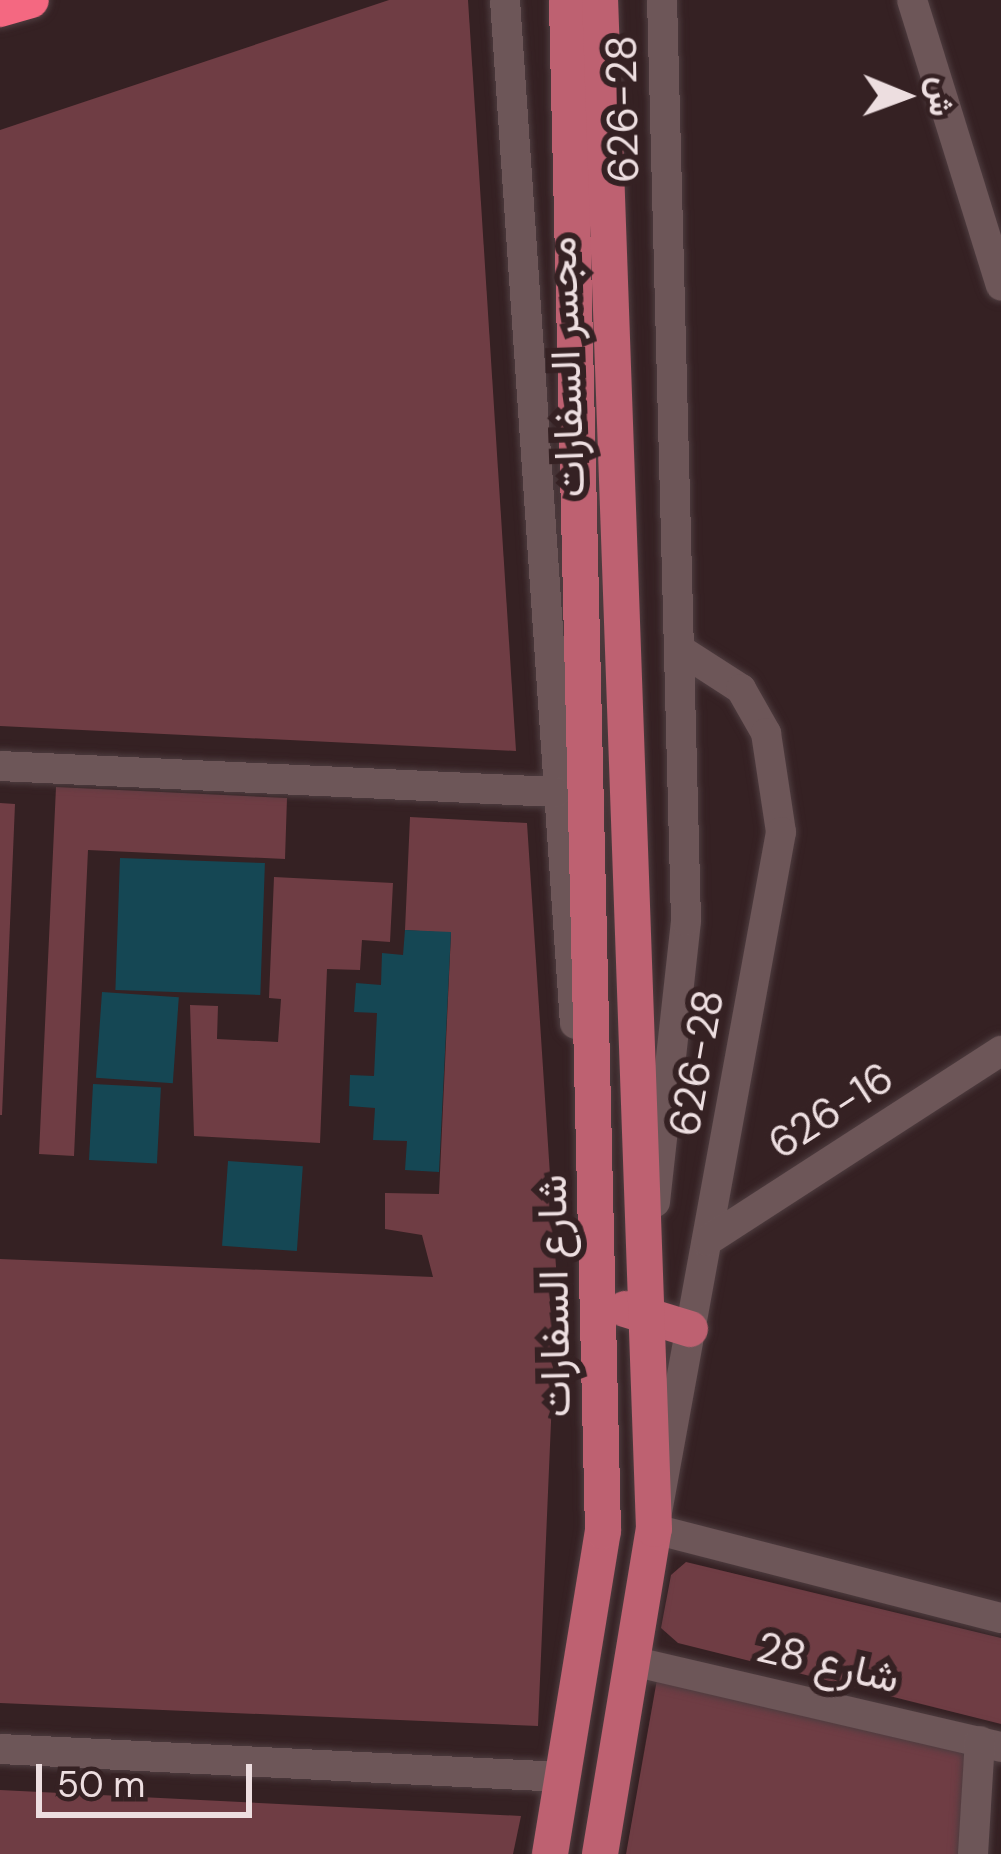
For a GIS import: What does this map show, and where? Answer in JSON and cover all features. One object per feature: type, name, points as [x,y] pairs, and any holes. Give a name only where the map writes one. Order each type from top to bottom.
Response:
[{"type":"highway","points":[[0,9],[32,0]]},
{"type":"main road","name":"مجسر السفارات","points":[[567,0],[604,732]]},
{"type":"main road","name":"مجسر السفارات","points":[[600,0],[604,732]]},
{"type":"main road","points":[[600,1854],[636,1662],[654,1529],[646,1300],[604,732]]},
{"type":"main road","name":"شارع السفارات","points":[[550,1854],[603,1531],[599,1301],[604,732]]},
{"type":"main road","points":[[599,1301],[646,1300],[690,1328]]},
{"type":"street","points":[[505,0],[556,792],[599,1301]]},
{"type":"street","name":"626-28","points":[[646,1300],[686,921],[662,0]]},
{"type":"street","points":[[912,0],[1001,285]]},
{"type":"street","name":"626-28","points":[[654,1529],[782,832],[766,733],[741,689],[679,649]]},
{"type":"street","points":[[0,766],[556,792]]},
{"type":"street","name":"626-16","points":[[707,1241],[1001,1051]]},
{"type":"street","name":"شارع 28","points":[[654,1529],[1001,1618]]},
{"type":"street","name":"شارع 28","points":[[636,1662],[991,1744]]},
{"type":"street","points":[[973,1854],[991,1744]]},
{"type":"street","points":[[0,1749],[563,1777]]},
{"type":"shaded area","points":[[389,0],[468,0],[516,751],[0,726],[0,130]]},
{"type":"shaded area","points":[[56,787],[287,798],[285,859],[88,850],[74,1156],[39,1154]]},
{"type":"shaded area","points":[[0,803],[15,804],[2,1115],[0,1115]]},
{"type":"shaded area","points":[[410,817],[527,823],[557,1282],[538,1726],[0,1703],[0,1259],[433,1277],[422,1235],[385,1229],[385,1193],[439,1194],[451,933],[405,930]]},
{"type":"shaded area","points":[[274,877],[393,883],[390,942],[362,940],[360,970],[327,969],[320,1143],[194,1136],[190,1005],[218,1006],[217,1039],[278,1042],[281,999],[269,998]]},
{"type":"shaded area","points":[[686,1562],[1001,1638],[1001,1724],[678,1643],[661,1628],[671,1575]]},
{"type":"shaded area","points":[[661,1657],[980,1741],[973,1854],[626,1854]]},
{"type":"shaded area","points":[[0,1790],[521,1816],[513,1854],[0,1854]]},
{"type":"building","points":[[120,858],[265,863],[260,995],[115,990]]},
{"type":"building","points":[[405,930],[451,932],[439,1172],[405,1170],[407,1141],[373,1140],[375,1108],[349,1106],[350,1075],[374,1076],[377,1013],[354,1012],[356,983],[381,985],[382,953],[403,955]]},
{"type":"building","points":[[102,992],[179,997],[173,1083],[96,1078]]},
{"type":"building","points":[[93,1084],[161,1088],[157,1163],[89,1160]]},
{"type":"building","points":[[228,1161],[303,1166],[297,1251],[222,1246]]}]
